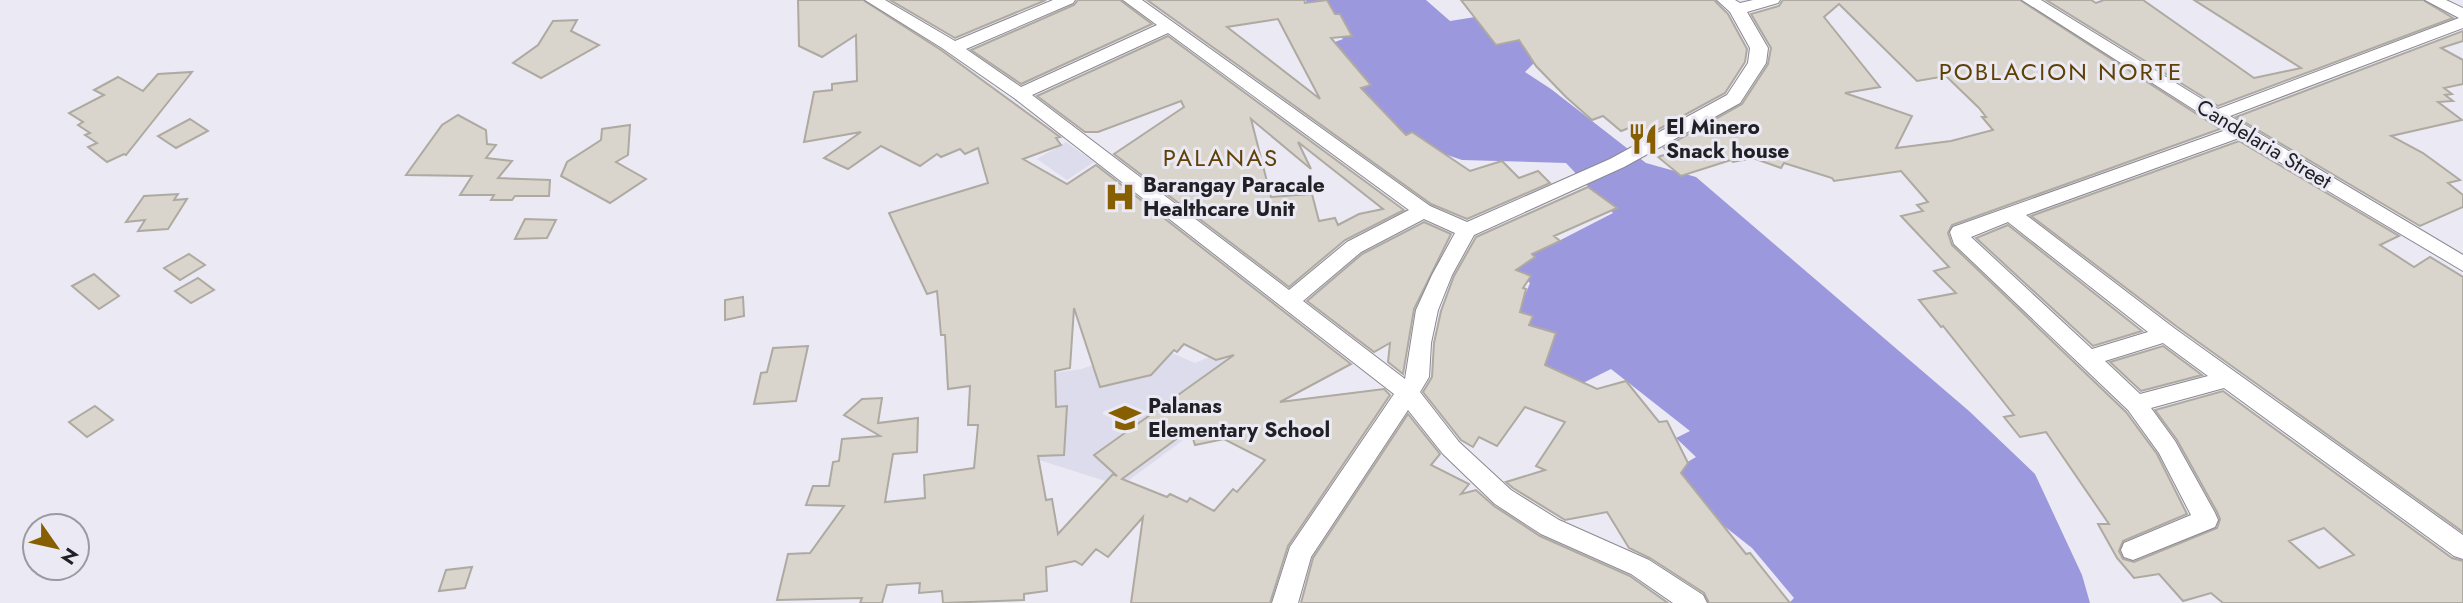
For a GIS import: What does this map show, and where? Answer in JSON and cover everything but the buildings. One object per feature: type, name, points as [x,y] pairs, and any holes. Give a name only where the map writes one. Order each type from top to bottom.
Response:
[{"type":"street","points":[[873,0],[900,13],[1020,94],[1408,393],[1451,448],[1503,497],[1550,527],[1640,567],[1694,603]]},
{"type":"street","points":[[954,48],[1067,0]]},
{"type":"street","points":[[1131,0],[1423,211],[1467,230]]},
{"type":"street","points":[[1285,603],[1299,554],[1418,377],[1420,343],[1427,310],[1441,275],[1467,230],[1570,186],[1652,145],[1734,99],[1757,63],[1759,48],[1731,4],[1772,0]]},
{"type":"street","points":[[2036,4],[2066,0]]},
{"type":"street","points":[[2433,0],[2463,14]]},
{"type":"street","name":"Candelaria Street","points":[[2036,4],[2463,264]]},
{"type":"street","points":[[2216,116],[2463,22]]},
{"type":"street","points":[[1020,94],[1169,26]]},
{"type":"street","points":[[2133,550],[2206,520],[2167,447],[2136,404],[1961,239],[1960,232],[2241,131]]},
{"type":"street","points":[[1290,301],[1354,247],[1423,211]]},
{"type":"street","points":[[2011,214],[2166,334],[2463,549]]},
{"type":"street","points":[[2089,358],[2166,334]]},
{"type":"street","points":[[2136,404],[2229,378]]},
{"type":"shaded area","points":[[1305,0],[1426,0],[1450,21],[1494,14],[1541,56],[1525,72],[1646,163],[1696,177],[1969,411],[2035,474],[2082,575],[2090,603],[1789,603],[1794,598],[1752,548],[1662,477],[1696,457],[1676,438],[1690,431],[1611,369],[1573,388],[1483,395],[1530,283],[1510,266],[1613,213],[1566,163],[1462,160],[1357,124],[1305,53],[1343,39]]},
{"type":"shaded area","points":[[1066,142],[1094,162],[1067,180],[1037,159]]},
{"type":"shaded area","name":"Palanas Elementary School","points":[[1251,339],[1282,367],[1121,486],[1039,460],[1034,376],[1081,369],[1154,345],[1195,363]]},
{"type":"place","name":"El Minero Snack house","points":[[1643,139]]},
{"type":"place","name":"Barangay Paracale Healthcare Unit","points":[[1120,197]]},
{"type":"place","name":"Palanas Elementary School","points":[[1125,418]]},
{"type":"district","name":"POBLACION NORTE","points":[[2061,71]]},
{"type":"district","name":"PALANAS","points":[[1221,157]]}]
